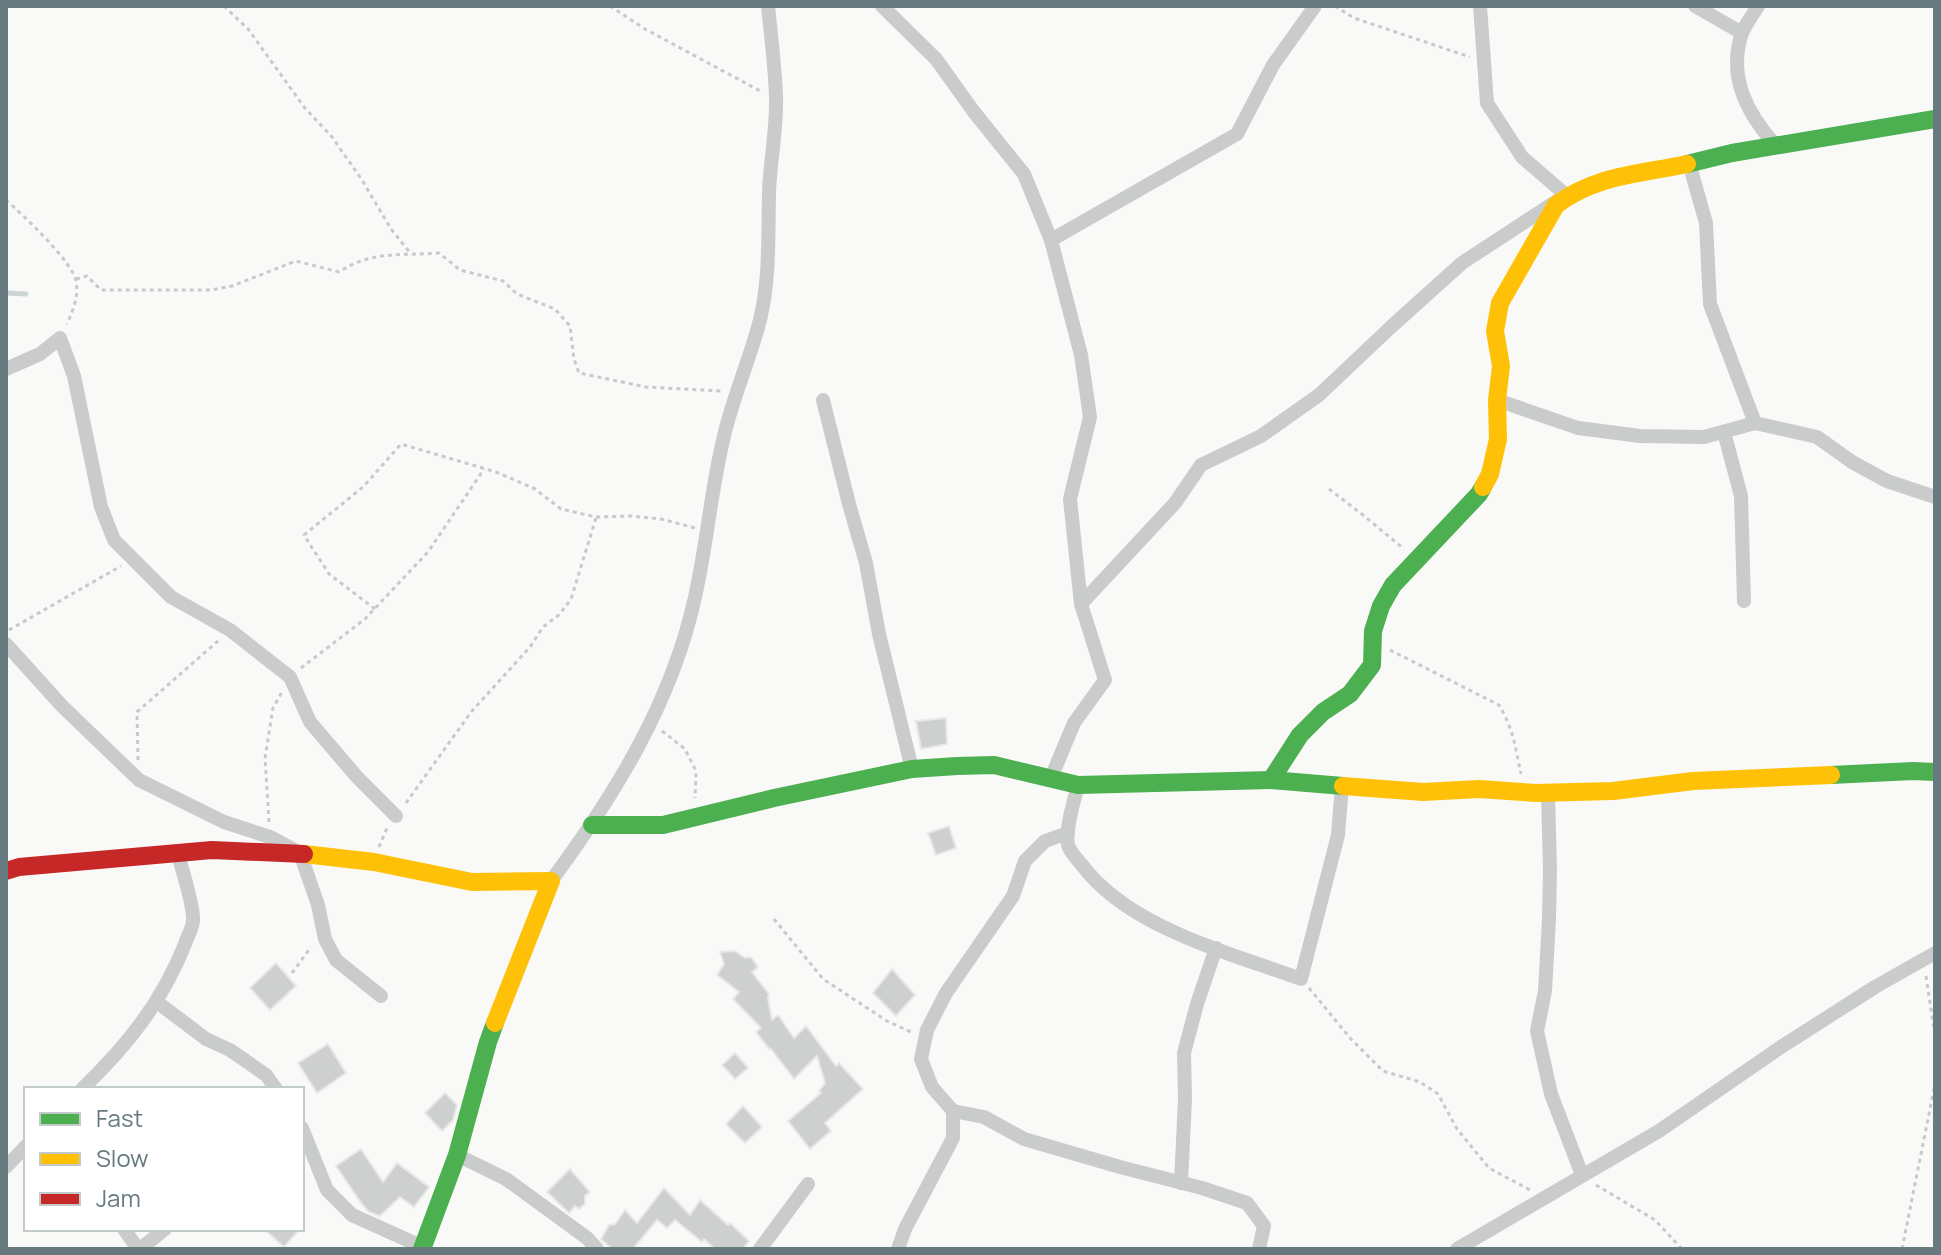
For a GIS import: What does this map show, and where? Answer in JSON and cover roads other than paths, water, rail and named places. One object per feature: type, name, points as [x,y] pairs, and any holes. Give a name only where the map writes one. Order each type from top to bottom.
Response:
[{"type":"street","points":[[304,1133],[327,1190],[352,1215],[422,1248],[457,1155],[488,1042],[551,881],[618,783],[668,683],[695,597],[724,435],[760,320],[767,284],[776,99],[768,6]]},
{"type":"street","points":[[882,6],[936,59],[1024,174],[1051,240],[1081,355],[1090,417],[1070,499],[1081,604],[1105,680],[1074,723],[1051,778]]},
{"type":"street","points":[[1051,240],[1237,134],[1273,65],[1315,6]]},
{"type":"street","points":[[1480,6],[1487,103],[1522,157],[1566,195]]},
{"type":"street","points":[[1695,6],[1742,33]]},
{"type":"street","points":[[1758,6],[1742,33],[1737,64],[1739,85],[1751,115],[1777,147]]},
{"type":"street","points":[[1081,604],[1175,503],[1201,465],[1261,436],[1319,395],[1462,263],[1566,195],[1613,177],[1730,153],[1935,119]]},
{"type":"street","points":[[1689,163],[1706,223],[1710,304],[1755,423]]},
{"type":"street","points":[[1271,780],[1300,735],[1323,712],[1350,694],[1362,680],[1372,665],[1373,631],[1381,606],[1393,585],[1479,494],[1490,474],[1498,439],[1497,400],[1501,366],[1495,331],[1500,303],[1556,205],[1566,195]]},
{"type":"street","points":[[6,369],[40,354],[60,338],[74,376],[101,507],[114,540],[171,597],[230,630],[290,677],[310,722],[357,777],[396,816]]},
{"type":"street","points":[[823,400],[866,563],[879,634],[912,769]]},
{"type":"street","points":[[1497,400],[1578,428],[1640,436],[1704,437],[1755,423],[1817,437],[1852,462],[1887,481],[1935,497]]},
{"type":"street","points":[[1724,432],[1741,496],[1744,601]]},
{"type":"street","points":[[6,644],[62,706],[139,780],[224,822],[270,837],[300,853],[318,905],[325,939],[336,960],[381,996]]},
{"type":"street","points":[[592,825],[663,825],[912,769],[994,765],[1078,785],[1271,780],[1423,792],[1479,789],[1542,793],[1613,791],[1693,781],[1935,772]]},
{"type":"street","points":[[1078,785],[1068,847],[1090,876],[1128,908],[1188,939],[1301,979],[1338,835],[1342,785]]},
{"type":"street","points":[[1542,793],[1550,870],[1549,919],[1545,991],[1537,1031],[1551,1094],[1582,1175]]},
{"type":"street","points":[[1068,833],[1045,841],[1025,861],[1013,896],[946,993],[927,1030],[921,1059],[932,1087],[953,1111],[984,1117],[1024,1139],[1247,1203],[1264,1226],[1259,1249]]},
{"type":"street","points":[[6,871],[19,867],[212,850],[300,853],[374,862],[472,882],[551,881]]},
{"type":"street","points":[[84,1087],[119,1051],[157,1002],[176,967],[193,921],[178,854]]},
{"type":"street","points":[[1181,1183],[1184,1053],[1216,948]]},
{"type":"street","points":[[1457,1249],[1659,1131],[1781,1047],[1929,956]]},
{"type":"street","points":[[157,1002],[206,1039],[230,1050],[266,1075],[275,1087]]},
{"type":"street","points":[[898,1249],[905,1229],[953,1138],[953,1111]]},
{"type":"street","points":[[457,1155],[506,1179],[587,1238],[597,1249]]},
{"type":"street","points":[[760,1249],[808,1184]]},
{"type":"street","points":[[126,1231],[139,1249],[162,1231]]},
{"type":"waterway","points":[[6,293],[26,294]]}]
